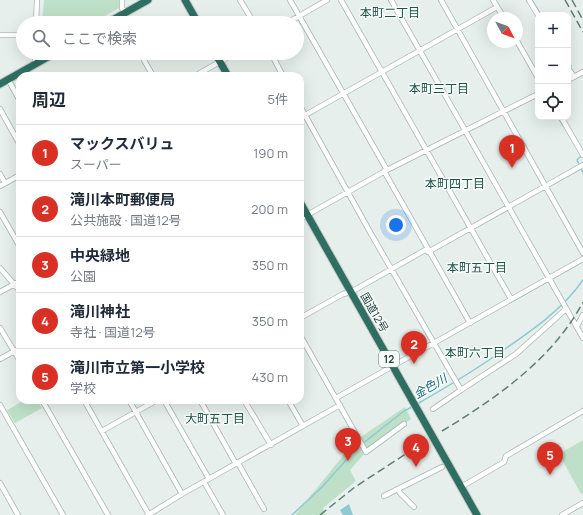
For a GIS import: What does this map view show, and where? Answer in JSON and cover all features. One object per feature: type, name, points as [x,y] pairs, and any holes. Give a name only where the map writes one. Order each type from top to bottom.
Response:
[{"type":"highway","points":[[125,16],[148,0]]},
{"type":"highway","points":[[185,0],[194,16]]},
{"type":"highway","points":[[22,72],[42,60]]},
{"type":"highway","points":[[220,62],[226,72]]},
{"type":"highway","points":[[0,84],[16,75]]},
{"type":"highway","name":"国道12号","points":[[304,209],[477,515]]},
{"type":"street","points":[[36,16],[37,0]]},
{"type":"street","points":[[122,0],[122,16]]},
{"type":"street","points":[[240,0],[250,16]]},
{"type":"street","points":[[290,0],[299,16],[327,0]]},
{"type":"street","points":[[341,0],[511,300]]},
{"type":"street","points":[[391,0],[583,338]]},
{"type":"street","points":[[441,0],[583,253]]},
{"type":"street","points":[[493,0],[500,12]]},
{"type":"street","points":[[529,0],[536,12]]},
{"type":"street","points":[[460,390],[305,115],[457,28],[497,7]]},
{"type":"street","points":[[304,25],[343,93],[428,251],[470,323]]},
{"type":"street","points":[[0,34],[16,35]]},
{"type":"street","points":[[521,48],[535,73]]},
{"type":"street","points":[[144,60],[151,72]]},
{"type":"street","points":[[201,72],[223,60]]},
{"type":"street","points":[[275,60],[281,72]]},
{"type":"street","points":[[571,72],[574,77]]},
{"type":"street","points":[[571,78],[583,72]]},
{"type":"street","points":[[8,80],[16,94]]},
{"type":"street","points":[[304,217],[385,171],[535,95]]},
{"type":"street","points":[[0,109],[16,138]]},
{"type":"street","points":[[562,120],[583,155]]},
{"type":"street","points":[[304,316],[343,294],[351,292],[470,229],[583,164]]},
{"type":"street","points":[[0,174],[5,183]]},
{"type":"street","points":[[0,186],[16,177]]},
{"type":"street","points":[[0,212],[16,240]]},
{"type":"street","points":[[336,398],[583,259]]},
{"type":"street","points":[[0,268],[16,286]]},
{"type":"street","points":[[0,292],[14,284]]},
{"type":"street","points":[[433,409],[516,354],[566,309]]},
{"type":"street","points":[[576,326],[583,315]]},
{"type":"street","points":[[0,328],[16,354]]},
{"type":"street","points":[[304,342],[366,452],[404,424]]},
{"type":"street","points":[[0,359],[14,351]]},
{"type":"street","points":[[44,404],[108,515]]},
{"type":"street","points":[[86,404],[149,515],[182,494],[340,405]]},
{"type":"street","points":[[131,404],[182,494]]},
{"type":"street","points":[[102,431],[150,404]]},
{"type":"street","points":[[166,404],[223,515]]},
{"type":"street","points":[[202,404],[264,509]]},
{"type":"street","points":[[246,404],[271,445]]},
{"type":"street","points":[[290,404],[303,426]]},
{"type":"street","points":[[0,405],[63,515]]},
{"type":"street","points":[[461,487],[504,462],[506,456],[583,410]]},
{"type":"street","points":[[384,496],[442,467]]},
{"type":"street","points":[[0,483],[18,515]]},
{"type":"street","points":[[398,489],[400,494],[414,507]]},
{"type":"street","points":[[562,515],[571,513],[583,503]]},
{"type":"green space","points":[[44,0],[119,0],[119,8],[105,16],[43,16]]},
{"type":"green space","points":[[18,404],[40,404],[42,408],[15,423],[7,410]]},
{"type":"green space","points":[[405,407],[411,419],[366,452],[350,470],[356,481],[323,508],[326,515],[295,515],[355,441]]},
{"type":"green space","points":[[583,440],[583,493],[581,494],[559,454]]},
{"type":"water","points":[[349,504],[353,515],[343,515],[340,510]]},
{"type":"waterway","name":"金色川","points":[[532,0],[539,12]]},
{"type":"waterway","name":"金色川","points":[[560,120],[563,126]]},
{"type":"waterway","name":"金色川","points":[[581,155],[577,160],[583,173]]},
{"type":"waterway","name":"金色川","points":[[417,404],[484,364],[537,326],[557,309],[583,280]]},
{"type":"waterway","name":"金色川","points":[[292,515],[322,487],[357,448],[404,411],[414,406]]},
{"type":"railway","points":[[565,0],[583,32]]},
{"type":"railway","points":[[572,0],[583,20]]},
{"type":"railway","points":[[442,431],[462,419],[521,376],[556,342],[571,323],[583,302]]},
{"type":"railway","points":[[320,515],[355,487],[424,442]]},
{"type":"place","name":"マックスバリュ","points":[[512,168]]},
{"type":"place","name":"滝川本町郵便局","points":[[414,364]]},
{"type":"place","name":"中央緑地","points":[[348,461]]},
{"type":"place","name":"滝川神社","points":[[416,467]]},
{"type":"place","name":"滝川市立第一小学校","points":[[550,475]]},
{"type":"district","name":"本町二丁目","points":[[390,12]]},
{"type":"district","name":"本町三丁目","points":[[439,88]]},
{"type":"district","name":"本町四丁目","points":[[455,183]]},
{"type":"district","name":"本町五丁目","points":[[477,267]]},
{"type":"district","name":"本町六丁目","points":[[475,352]]},
{"type":"district","name":"大町五丁目","points":[[215,418]]}]
